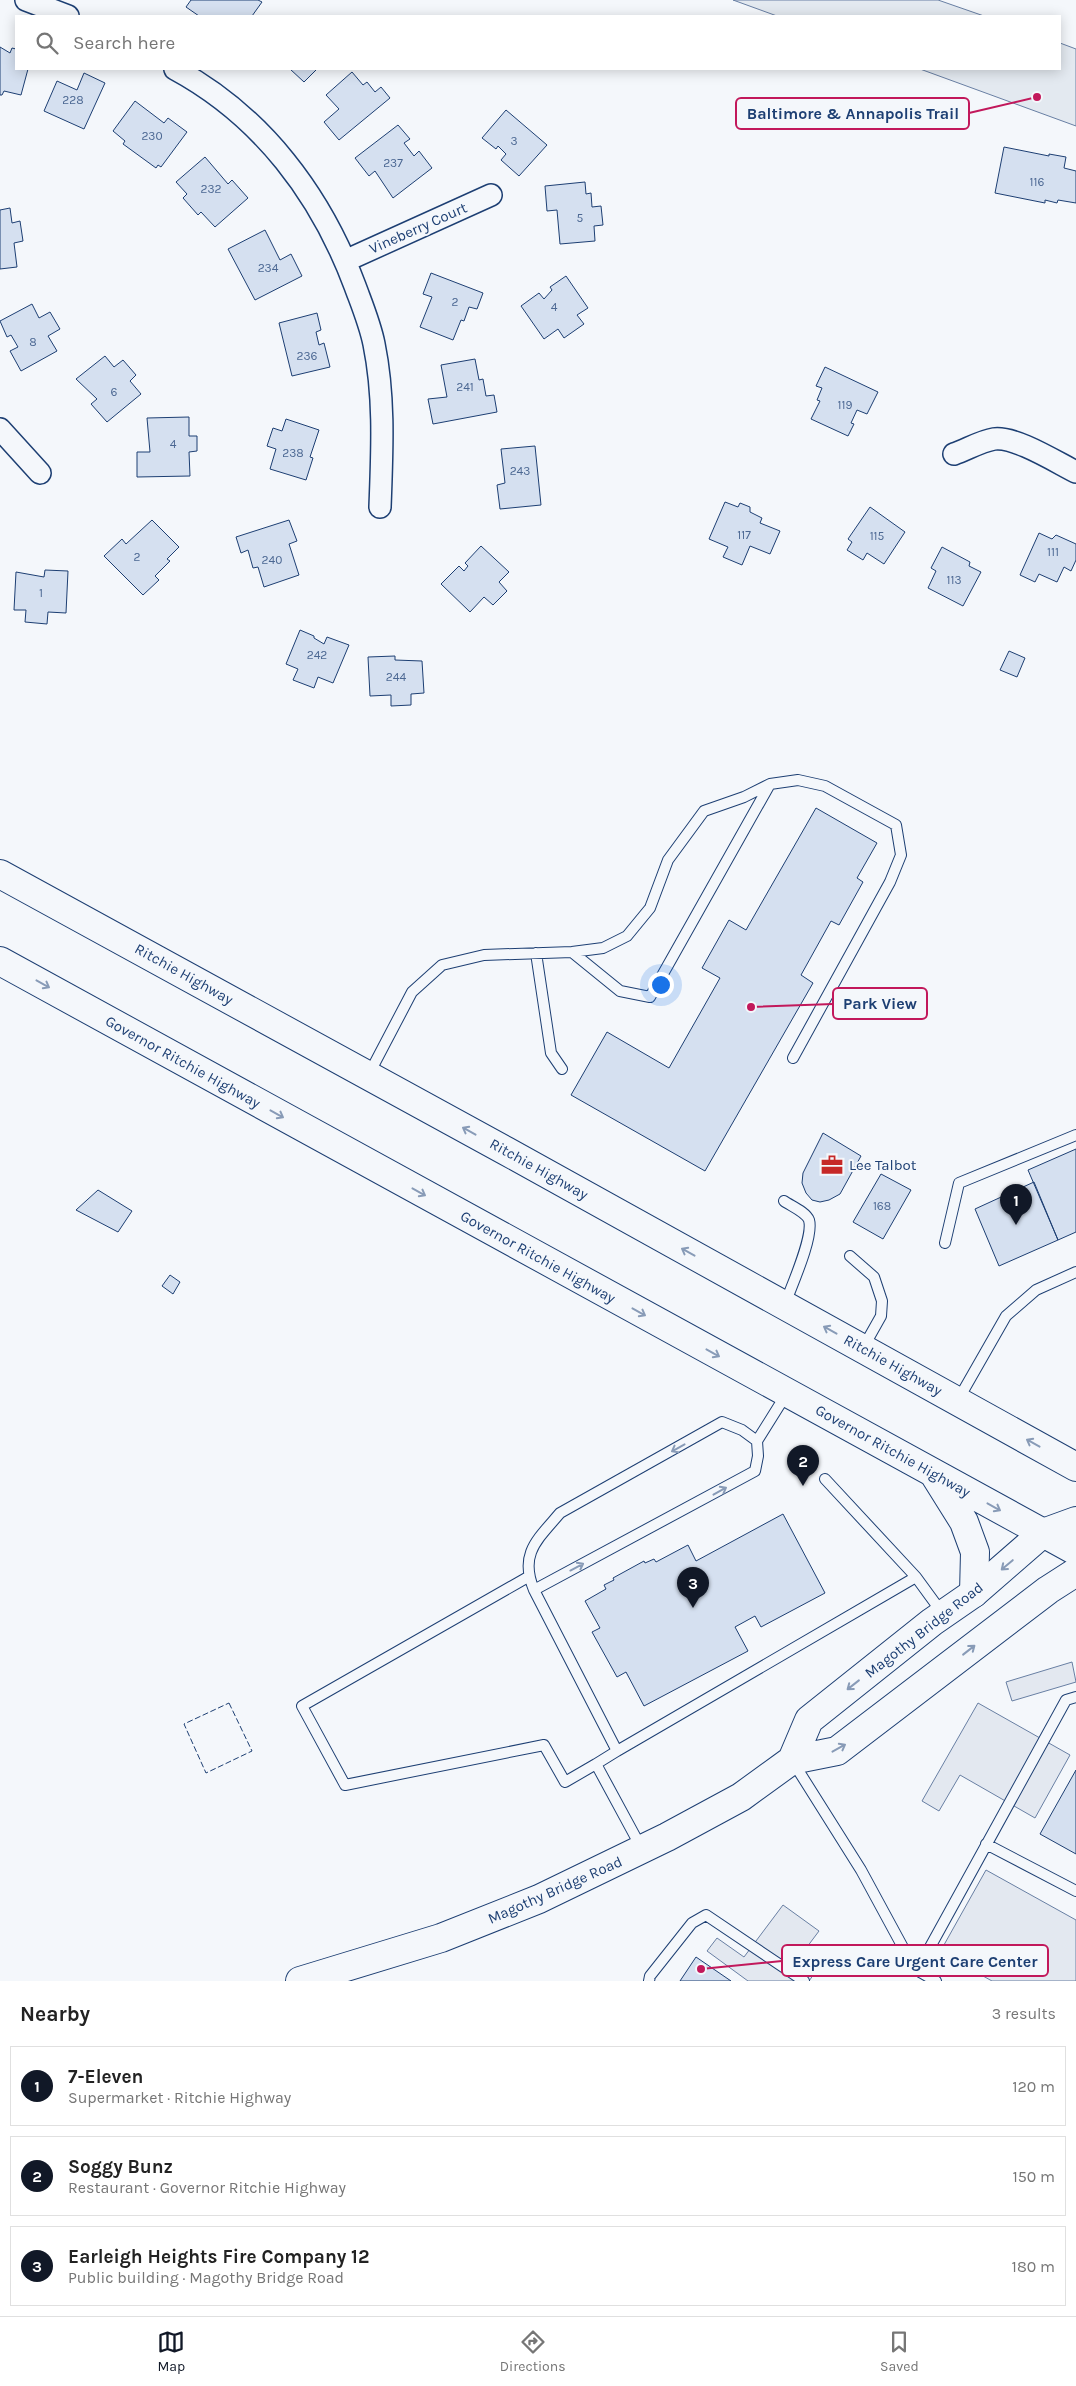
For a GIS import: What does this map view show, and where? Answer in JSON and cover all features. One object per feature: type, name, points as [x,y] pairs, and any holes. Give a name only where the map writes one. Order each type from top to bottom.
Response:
[{"type":"main road","name":"Ritchie Highway","points":[[0,874],[368,1075],[1076,1467]]},
{"type":"main road","name":"Governor Ritchie Highway","points":[[0,961],[1076,1551]]},
{"type":"main road","points":[[933,1473],[964,1522],[975,1552],[974,1593]]},
{"type":"main road","name":"Magothy Bridge Road","points":[[792,1760],[809,1720],[943,1614],[974,1593],[1043,1533],[1076,1521]]},
{"type":"main road","name":"Magothy Bridge Road","points":[[300,1981],[398,1952],[482,1923],[539,1899],[642,1849],[741,1797],[792,1760],[837,1751],[1048,1590],[1076,1572]]},
{"type":"street","points":[[26,0],[65,15]]},
{"type":"street","points":[[177,70],[203,84],[247,119],[288,162],[314,201],[345,261],[374,342],[380,383],[383,434],[380,507]]},
{"type":"street","name":"Vineberry Court","points":[[345,261],[491,195]]},
{"type":"street","points":[[0,429],[40,473]]},
{"type":"street","points":[[954,454],[994,439],[1006,440],[1017,443],[1076,472]]},
{"type":"lane","points":[[368,1075],[412,992],[442,965],[484,954],[572,952],[603,948],[627,936],[650,908],[668,860],[704,811],[744,797],[770,784],[798,780],[825,786],[896,825],[901,855],[890,882],[793,1058]]},
{"type":"lane","points":[[572,952],[620,991],[650,997],[770,784]]},
{"type":"lane","points":[[536,953],[551,1053],[562,1070]]},
{"type":"lane","points":[[945,1243],[959,1183],[1076,1135]]},
{"type":"lane","points":[[784,1201],[806,1215],[809,1220],[809,1230],[804,1251],[784,1305]]},
{"type":"lane","points":[[850,1256],[874,1277],[882,1301],[881,1316],[863,1349]]},
{"type":"lane","points":[[958,1401],[1006,1316],[1036,1290],[1076,1272]]},
{"type":"lane","points":[[534,1590],[755,1471],[758,1456],[756,1441],[787,1393]]},
{"type":"lane","points":[[617,1751],[528,1577],[528,1556],[560,1513],[722,1422],[742,1430],[756,1441]]},
{"type":"lane","points":[[825,1479],[916,1577],[943,1614]]},
{"type":"lane","points":[[528,1577],[302,1706],[345,1785],[544,1745],[565,1782],[916,1577]]},
{"type":"lane","points":[[918,1969],[1066,1700],[1076,1697]]},
{"type":"lane","points":[[792,1760],[853,1857],[906,1954],[930,1980]]},
{"type":"lane","points":[[596,1764],[642,1849]]},
{"type":"lane","points":[[986,1844],[1076,1891]]},
{"type":"lane","points":[[650,1981],[650,1976],[692,1923],[706,1915],[804,1981]]},
{"type":"shaded area","points":[[733,0],[938,0],[981,15],[774,15]]},
{"type":"shaded area","points":[[1061,43],[1076,49],[1076,126],[923,70],[1061,70]]},
{"type":"shaded area","points":[[1072,1662],[1076,1682],[1012,1701],[1006,1682]]},
{"type":"shaded area","points":[[978,1703],[1070,1755],[1035,1818],[960,1775],[939,1811],[922,1801]]},
{"type":"shaded area","points":[[986,1870],[1076,1920],[1076,1981],[992,1981],[940,1952]]},
{"type":"shaded area","points":[[783,1905],[819,1931],[807,1947],[824,1960],[809,1981],[748,1981],[707,1951],[717,1938],[744,1957]]},
{"type":"building","points":[[191,0],[258,0],[262,2],[253,15],[198,15],[186,7]]},
{"type":"building","points":[[0,47],[10,53],[12,48],[15,49],[15,70],[28,70],[21,95],[4,91],[0,95]]},
{"type":"building","points":[[291,70],[316,70],[304,82]]},
{"type":"building","points":[[352,72],[363,85],[367,82],[375,92],[381,87],[390,98],[339,140],[324,122],[339,109],[326,95]]},
{"type":"building","points":[[84,73],[105,83],[84,129],[44,111],[57,81],[77,90]]},
{"type":"building","points":[[135,101],[164,123],[168,118],[187,132],[161,167],[158,165],[156,168],[123,144],[125,141],[113,131]]},
{"type":"building","points":[[506,110],[547,145],[519,176],[501,160],[506,154],[498,146],[496,149],[482,138]]},
{"type":"building","points":[[398,125],[410,139],[404,143],[414,156],[419,151],[432,168],[393,198],[375,171],[369,176],[355,158]]},
{"type":"building","points":[[1004,147],[1049,156],[1049,154],[1066,157],[1064,168],[1076,171],[1076,203],[1058,200],[1057,203],[1045,200],[1045,203],[995,193]]},
{"type":"building","points":[[205,157],[228,184],[232,180],[248,198],[215,227],[201,212],[198,215],[183,198],[187,194],[176,182]]},
{"type":"building","points":[[585,182],[586,194],[591,193],[592,207],[601,206],[603,225],[594,226],[595,241],[560,244],[557,210],[547,211],[545,186]]},
{"type":"building","points":[[10,208],[12,223],[20,221],[23,241],[14,243],[17,267],[0,269],[0,210]]},
{"type":"building","points":[[265,230],[280,260],[291,254],[302,276],[255,300],[228,249]]},
{"type":"building","points":[[431,273],[483,293],[477,309],[469,307],[464,321],[461,320],[453,340],[420,327],[432,297],[423,294]]},
{"type":"building","points":[[566,276],[588,308],[577,315],[584,324],[564,338],[558,329],[544,339],[521,306],[539,293],[544,299],[552,290],[550,287]]},
{"type":"building","points":[[32,304],[39,318],[50,312],[60,329],[48,336],[57,351],[21,371],[10,351],[18,347],[11,335],[7,337],[0,321]]},
{"type":"building","points":[[317,313],[321,330],[316,332],[319,345],[324,343],[330,367],[292,376],[279,323]]},
{"type":"building","points":[[105,356],[114,367],[123,360],[136,375],[130,381],[141,394],[107,422],[91,404],[97,399],[76,379]]},
{"type":"building","points":[[475,359],[479,380],[483,379],[486,396],[494,395],[497,412],[433,424],[428,399],[447,397],[441,365]]},
{"type":"building","points":[[825,367],[878,392],[867,414],[857,410],[851,423],[854,424],[848,436],[811,419],[820,401],[817,400],[822,388],[816,386]]},
{"type":"building","points":[[189,417],[189,436],[197,436],[197,451],[189,452],[190,476],[137,477],[137,452],[150,452],[147,418]]},
{"type":"building","points":[[286,419],[319,430],[310,457],[313,458],[306,480],[270,469],[276,449],[267,446],[273,428],[282,431]]},
{"type":"building","points":[[535,446],[541,505],[500,509],[497,485],[505,483],[501,449]]},
{"type":"building","points":[[725,502],[738,507],[740,503],[750,507],[750,512],[762,518],[760,523],[780,531],[770,554],[750,546],[742,565],[723,557],[728,547],[709,539]]},
{"type":"building","points":[[870,507],[905,532],[884,564],[867,553],[863,560],[847,550],[852,542],[848,539]]},
{"type":"building","points":[[152,520],[179,547],[167,559],[170,561],[155,576],[159,580],[143,595],[104,556],[122,539],[126,544]]},
{"type":"building","points":[[289,520],[297,541],[289,544],[299,575],[264,587],[258,567],[253,568],[248,550],[241,553],[236,537]]},
{"type":"building","points":[[1039,533],[1052,539],[1056,535],[1076,544],[1076,560],[1071,571],[1064,567],[1057,582],[1039,574],[1035,582],[1020,575]]},
{"type":"building","points":[[481,546],[509,572],[499,582],[507,591],[493,605],[484,597],[470,612],[441,584],[459,566],[464,571],[468,566],[465,563]]},
{"type":"building","points":[[942,547],[970,562],[969,566],[981,572],[963,606],[928,588],[936,571],[931,568]]},
{"type":"building","points":[[45,570],[68,571],[66,613],[48,612],[47,624],[25,622],[26,610],[14,610],[16,572],[44,577]]},
{"type":"building","points":[[300,630],[314,636],[314,638],[324,644],[327,637],[349,645],[333,683],[318,677],[314,688],[293,680],[298,669],[286,664]]},
{"type":"building","points":[[1009,651],[1025,658],[1017,677],[1000,670]]},
{"type":"building","points":[[395,656],[395,660],[422,661],[424,693],[411,694],[411,705],[391,706],[391,695],[370,696],[368,657]]},
{"type":"building","points":[[816,808],[877,843],[857,878],[863,882],[839,925],[831,921],[801,975],[813,983],[705,1171],[571,1095],[607,1032],[669,1068],[720,978],[702,968],[729,920],[746,930]]},
{"type":"building","name":"Lee Talbot","points":[[823,1133],[861,1156],[840,1194],[820,1202],[812,1200],[806,1193],[802,1183],[803,1173]]},
{"type":"building","points":[[1076,1149],[1076,1232],[1058,1240],[1028,1170]]},
{"type":"building","points":[[881,1174],[911,1190],[883,1239],[853,1222]]},
{"type":"building","points":[[1034,1182],[1058,1240],[999,1266],[975,1209]]},
{"type":"building","points":[[98,1190],[132,1211],[118,1232],[76,1210]]},
{"type":"building","points":[[170,1275],[180,1282],[173,1294],[162,1286]]},
{"type":"building","points":[[783,1514],[825,1593],[761,1627],[755,1616],[735,1627],[748,1651],[644,1706],[626,1672],[617,1677],[592,1632],[600,1628],[585,1601],[606,1589],[604,1585],[614,1580],[613,1578],[644,1561],[645,1563],[654,1559],[656,1562],[688,1545],[696,1561]]},
{"type":"building","points":[[1076,1770],[1076,1854],[1040,1834]]},
{"type":"building","points":[[696,1957],[731,1981],[680,1981]]},
{"type":"fence","points":[[229,1703],[252,1751],[206,1773],[184,1724],[229,1703]]},
{"type":"place","name":"Baltimore & Annapolis Trail","points":[[1037,97]]},
{"type":"place","name":"Park View","points":[[751,1007]]},
{"type":"place","name":"Lee Talbot","points":[[832,1165]]},
{"type":"place","name":"7-Eleven","points":[[1016,1225]]},
{"type":"place","name":"Soggy Bunz","points":[[803,1486]]},
{"type":"place","name":"Earleigh Heights Fire Company 12","points":[[693,1608]]},
{"type":"place","name":"Express Care Urgent Care Center","points":[[701,1969]]}]
